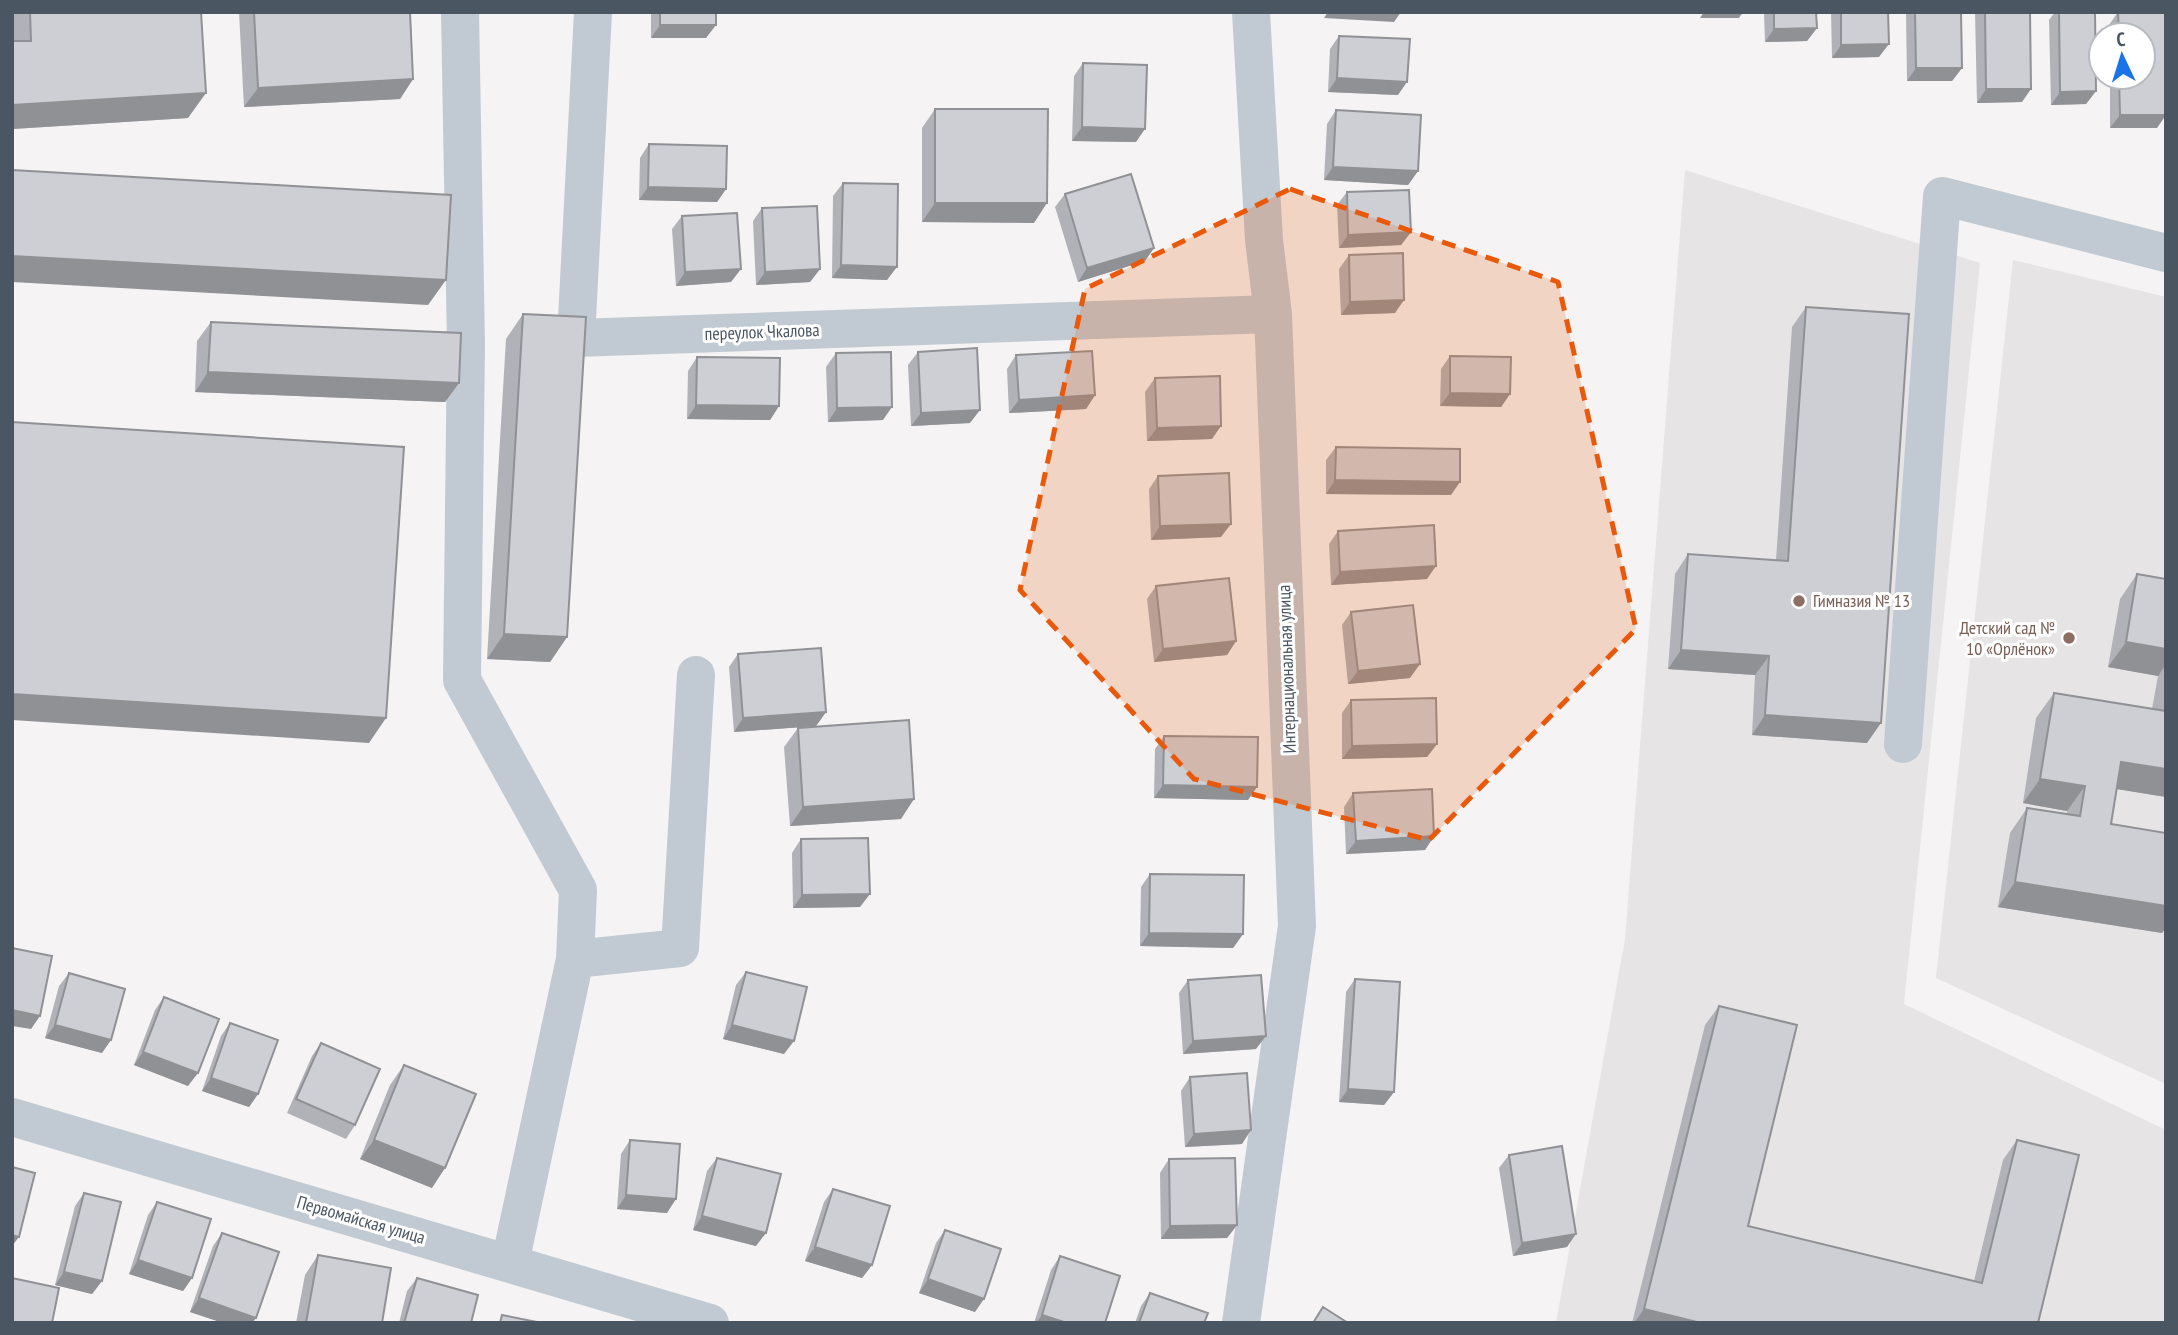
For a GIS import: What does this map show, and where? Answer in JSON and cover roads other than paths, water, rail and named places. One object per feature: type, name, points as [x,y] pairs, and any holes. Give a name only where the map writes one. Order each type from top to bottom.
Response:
[{"type":"street","points":[[460,12],[466,344],[462,680],[578,890],[575,959],[509,1264]]},
{"type":"street","name":"переулок Чкалова","points":[[593,12],[576,338],[1273,314]]},
{"type":"street","name":"Интернациональная улица","points":[[1241,1323],[1297,926],[1273,314],[1264,240],[1251,12]]},
{"type":"street","points":[[1903,744],[1942,196],[2166,253]]},
{"type":"street","points":[[575,959],[680,948],[696,675]]},
{"type":"street","name":"Первомайская улица","points":[[12,1117],[710,1323]]},
{"type":"place","name":"Гимназия № 13","points":[[1799,601]]},
{"type":"place","name":"Детский сад № 10 «Орлёнок»","points":[[2069,638]]}]
